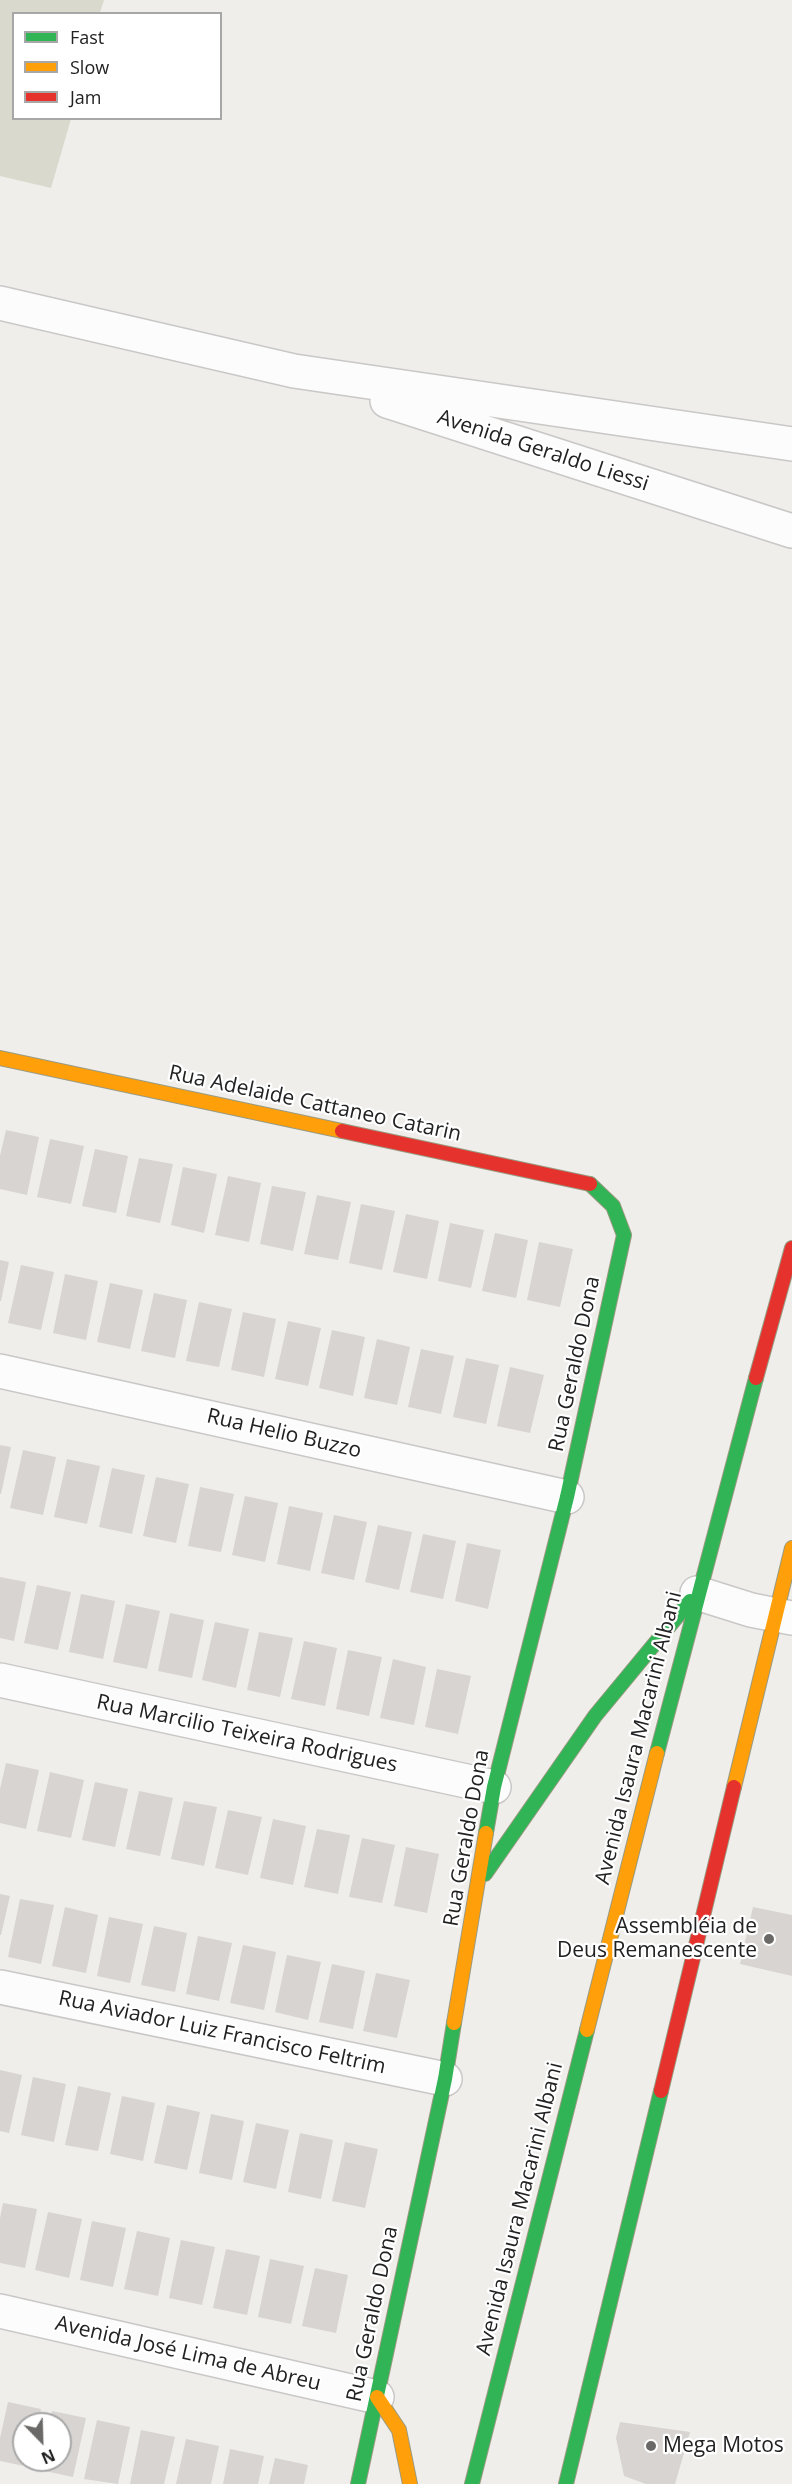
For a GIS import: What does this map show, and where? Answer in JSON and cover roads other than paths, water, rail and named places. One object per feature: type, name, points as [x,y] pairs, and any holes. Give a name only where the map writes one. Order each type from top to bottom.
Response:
[{"type":"street","name":"Avenida Geraldo Liessi","points":[[0,303],[294,371],[792,444]]},
{"type":"street","name":"Avenida Geraldo Liessi","points":[[294,371],[792,531]]},
{"type":"street","name":"Rua Adelaide Cattaneo Catarin","points":[[0,1058],[591,1184],[614,1205]]},
{"type":"street","name":"Rua Geraldo Dona","points":[[358,2484],[445,2079],[495,1787],[567,1497],[624,1235],[621,1219],[614,1205]]},
{"type":"street","name":"Avenida Isaura Macarini Albani","points":[[472,2484],[697,1593],[792,1248]]},
{"type":"street","name":"Rua Helio Buzzo","points":[[0,1371],[567,1497]]},
{"type":"street","points":[[566,2484],[783,1616],[792,1548]]},
{"type":"street","points":[[480,1880],[595,1716],[697,1593],[783,1616]]},
{"type":"street","name":"Rua Marcilio Teixeira Rodrigues","points":[[0,1680],[495,1787]]},
{"type":"street","name":"Rua Aviador Luiz Francisco Feltrim","points":[[0,1987],[445,2079]]},
{"type":"street","name":"Avenida José Lima de Abreu","points":[[0,2311],[377,2397]]},
{"type":"street","points":[[377,2397],[399,2430],[410,2484]]},
{"type":"place","name":"Assembléia de Deus Remanescente","points":[[769,1939]]},
{"type":"place","name":"Mega Motos","points":[[651,2446]]}]
